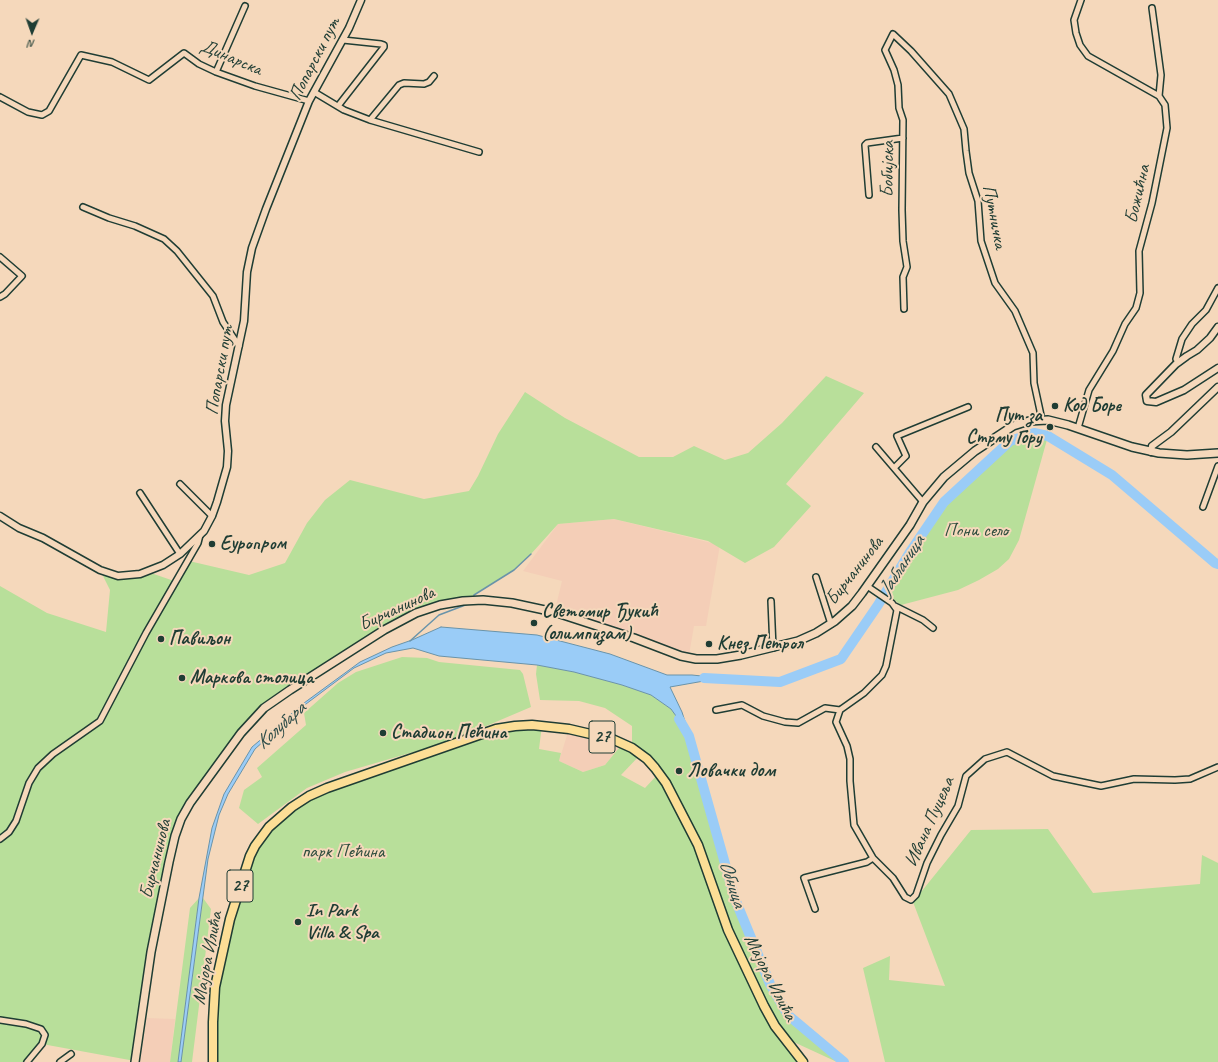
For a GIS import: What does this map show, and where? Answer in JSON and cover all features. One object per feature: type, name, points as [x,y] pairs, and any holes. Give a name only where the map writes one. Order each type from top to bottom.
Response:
[{"type":"main road","points":[[1039,420],[1060,422],[1150,452],[1177,456],[1218,453]]},
{"type":"main road","name":"Бирчанинова","points":[[135,1062],[152,952],[169,862],[175,836],[181,819],[190,803],[241,733],[253,719],[276,699],[384,630],[416,613],[450,602],[474,600],[512,603],[554,612],[681,656],[696,659],[723,659],[798,641],[831,624],[852,606],[910,525],[923,502],[944,476],[975,451],[1013,426],[1039,420]]},
{"type":"main road","name":"Мајора Илића","points":[[213,1062],[215,987],[230,919],[250,856],[255,846],[269,828],[292,807],[309,796],[327,788],[496,729],[532,725],[569,729],[612,739],[632,748],[656,768],[666,783],[698,845],[728,930],[764,1006],[775,1026],[803,1062]]},
{"type":"street","name":"Попарски пут","points":[[0,516],[20,528],[43,538],[100,570],[112,575],[131,576],[148,572],[163,565],[180,554],[200,535],[212,516],[220,494],[227,467],[228,451],[225,410],[244,321],[247,272],[252,248],[309,101],[343,40],[361,0]]},
{"type":"street","points":[[1081,0],[1074,20],[1080,45],[1088,56],[1159,96],[1161,75],[1152,8]]},
{"type":"street","points":[[216,72],[244,6]]},
{"type":"street","name":"Бобијска","points":[[893,34],[885,50],[894,70],[898,85],[899,108],[903,120],[902,210],[903,241],[907,267],[902,277],[904,309]]},
{"type":"street","name":"Путничка","points":[[893,34],[916,56],[949,94],[964,128],[969,173],[978,201],[981,241],[995,283],[1015,311],[1033,353],[1034,383],[1039,420]]},
{"type":"street","points":[[338,106],[384,47],[381,44],[343,40]]},
{"type":"street","name":"Динарска","points":[[0,97],[28,112],[42,115],[49,111],[81,55],[112,62],[149,80],[184,53],[199,64],[216,72],[261,88],[309,101]]},
{"type":"street","points":[[370,120],[398,85],[404,83],[424,84],[429,82],[434,76]]},
{"type":"street","points":[[314,92],[338,106],[370,120],[479,152]]},
{"type":"street","name":"Божићна","points":[[1078,428],[1088,390],[1113,351],[1125,324],[1136,308],[1140,294],[1139,251],[1152,202],[1167,128],[1165,105],[1159,96]]},
{"type":"street","points":[[869,195],[865,145],[867,143],[904,138]]},
{"type":"street","points":[[83,207],[109,218],[135,226],[164,239],[178,251],[213,296],[223,322],[239,346]]},
{"type":"street","points":[[0,257],[22,276],[5,294],[0,297]]},
{"type":"street","points":[[1179,362],[1176,359],[1182,339],[1192,324],[1206,310],[1218,288]]},
{"type":"street","points":[[1218,327],[1210,338],[1197,350],[1179,362],[1146,395],[1147,401],[1156,402],[1184,390],[1218,368]]},
{"type":"street","points":[[1150,452],[1152,446],[1171,432],[1218,387]]},
{"type":"street","points":[[895,467],[906,456],[897,436],[968,407]]},
{"type":"street","points":[[876,447],[895,467],[923,502]]},
{"type":"street","points":[[1203,507],[1218,466]]},
{"type":"street","points":[[180,484],[212,516]]},
{"type":"street","points":[[140,493],[180,554]]},
{"type":"street","points":[[0,839],[9,832],[16,822],[29,783],[38,768],[53,754],[100,721],[146,633],[198,543],[200,535]]},
{"type":"street","points":[[816,577],[831,624]]},
{"type":"street","points":[[867,586],[894,605],[923,620],[933,628]]},
{"type":"street","points":[[771,601],[773,648]]},
{"type":"street","points":[[716,710],[742,705],[763,716],[785,722],[798,723],[825,708],[840,710],[864,692],[882,675],[886,666],[897,613],[894,605]]},
{"type":"street","name":"Ивана Пуцеља","points":[[840,710],[836,722],[847,746],[850,758],[850,781],[854,825],[874,858],[893,878],[905,897],[911,900],[916,895],[927,863],[958,806],[966,776],[984,759],[1007,752],[1053,776],[1101,786],[1134,779],[1190,779],[1218,767]]},
{"type":"street","points":[[814,908],[804,878],[867,862],[874,858]]},
{"type":"street","points":[[0,1020],[41,1028],[44,1035],[42,1044],[27,1062]]},
{"type":"street","points":[[60,1062],[71,1054]]},
{"type":"shaded area","points":[[614,519],[720,545],[706,626],[694,626],[689,655],[592,620],[555,610],[562,581],[523,571],[558,524]]},
{"type":"shaded area","points":[[569,729],[623,743],[605,765],[583,772],[559,761]]},
{"type":"shaded area","points":[[147,1018],[175,1019],[170,1062],[140,1062]]},
{"type":"green space","points":[[826,376],[864,393],[786,484],[811,506],[774,547],[745,563],[708,541],[614,519],[558,524],[531,554],[514,570],[474,595],[474,600],[416,613],[264,708],[190,803],[175,836],[135,1061],[42,1044],[27,1062],[0,1062],[0,586],[47,613],[106,632],[110,590],[100,570],[107,574],[148,572],[177,582],[189,561],[249,575],[285,563],[307,523],[325,500],[350,480],[424,499],[469,491],[478,476],[498,434],[525,392],[565,418],[639,457],[673,457],[694,446],[725,460],[748,453],[782,423]]},
{"type":"green space","name":"Пони село","points":[[1034,433],[1048,436],[1019,540],[1009,559],[998,569],[958,590],[901,605],[885,593],[910,552],[944,502],[1010,441]]},
{"type":"green space","name":"Стадион Пећина","points":[[402,657],[427,658],[439,662],[520,670],[523,674],[531,707],[451,741],[345,772],[307,788],[258,824],[239,808],[244,790],[262,777],[257,768],[306,725],[304,713],[338,683],[356,672]]},
{"type":"green space","name":"парк Пећина","points":[[537,665],[574,672],[622,685],[651,695],[671,709],[689,734],[735,899],[770,984],[788,1015],[844,1062],[837,1062],[785,1038],[803,1062],[213,1062],[215,987],[246,864],[264,834],[311,796],[508,726],[542,725],[539,749],[561,753],[559,761],[583,772],[605,765],[623,743],[632,747],[632,726],[605,708],[579,701],[540,700],[536,674]],"holes":[[[641,754],[659,773],[645,788],[621,775]]]},
{"type":"green space","points":[[1048,829],[1093,893],[1200,884],[1202,855],[1218,863],[1218,1062],[885,1062],[863,968],[890,956],[889,980],[945,986],[913,902],[971,830]]},
{"type":"green space","points":[[199,898],[178,1062],[170,1062],[190,908]]},
{"type":"green space","points":[[203,898],[211,909],[192,1062],[181,1062]]},
{"type":"water","points":[[441,627],[537,635],[610,654],[667,675],[692,675],[721,678],[670,687],[682,712],[689,734],[671,709],[651,695],[622,685],[574,672],[537,665],[439,656],[413,648],[386,653],[354,668],[302,707],[255,749],[228,794],[219,815],[208,859],[181,1062],[178,1062],[199,898],[212,828],[224,794],[252,747],[304,703],[360,662]]},
{"type":"waterway","name":"Јабланица","points":[[704,678],[780,682],[841,659],[878,605],[910,552],[944,502],[1010,441],[1034,433],[1048,436],[1112,475],[1218,564]]},
{"type":"waterway","points":[[474,598],[474,595],[514,570],[531,554]]},
{"type":"waterway","points":[[410,641],[439,615],[468,604]]},
{"type":"waterway","name":"Обница","points":[[679,719],[689,736],[735,899],[770,984],[788,1015],[844,1062]]},
{"type":"place","name":"Код Боре","points":[[1055,406]]},
{"type":"place","name":"Пут за Стрму Гору","points":[[1050,427]]},
{"type":"place","name":"Еуропром","points":[[212,544]]},
{"type":"place","name":"Светомир Ђукић (олимпизам)","points":[[534,623]]},
{"type":"place","name":"Павиљон","points":[[161,639]]},
{"type":"place","name":"Кнез Петрол","points":[[709,644]]},
{"type":"place","name":"Маркова столица","points":[[182,678]]},
{"type":"place","name":"Стадион Пећина","points":[[383,733]]},
{"type":"place","name":"Ловачки дом","points":[[679,771]]},
{"type":"place","name":"In Park Villa & Spa","points":[[298,922]]},
{"type":"water label","name":"Колубара","points":[[281,726]]}]
